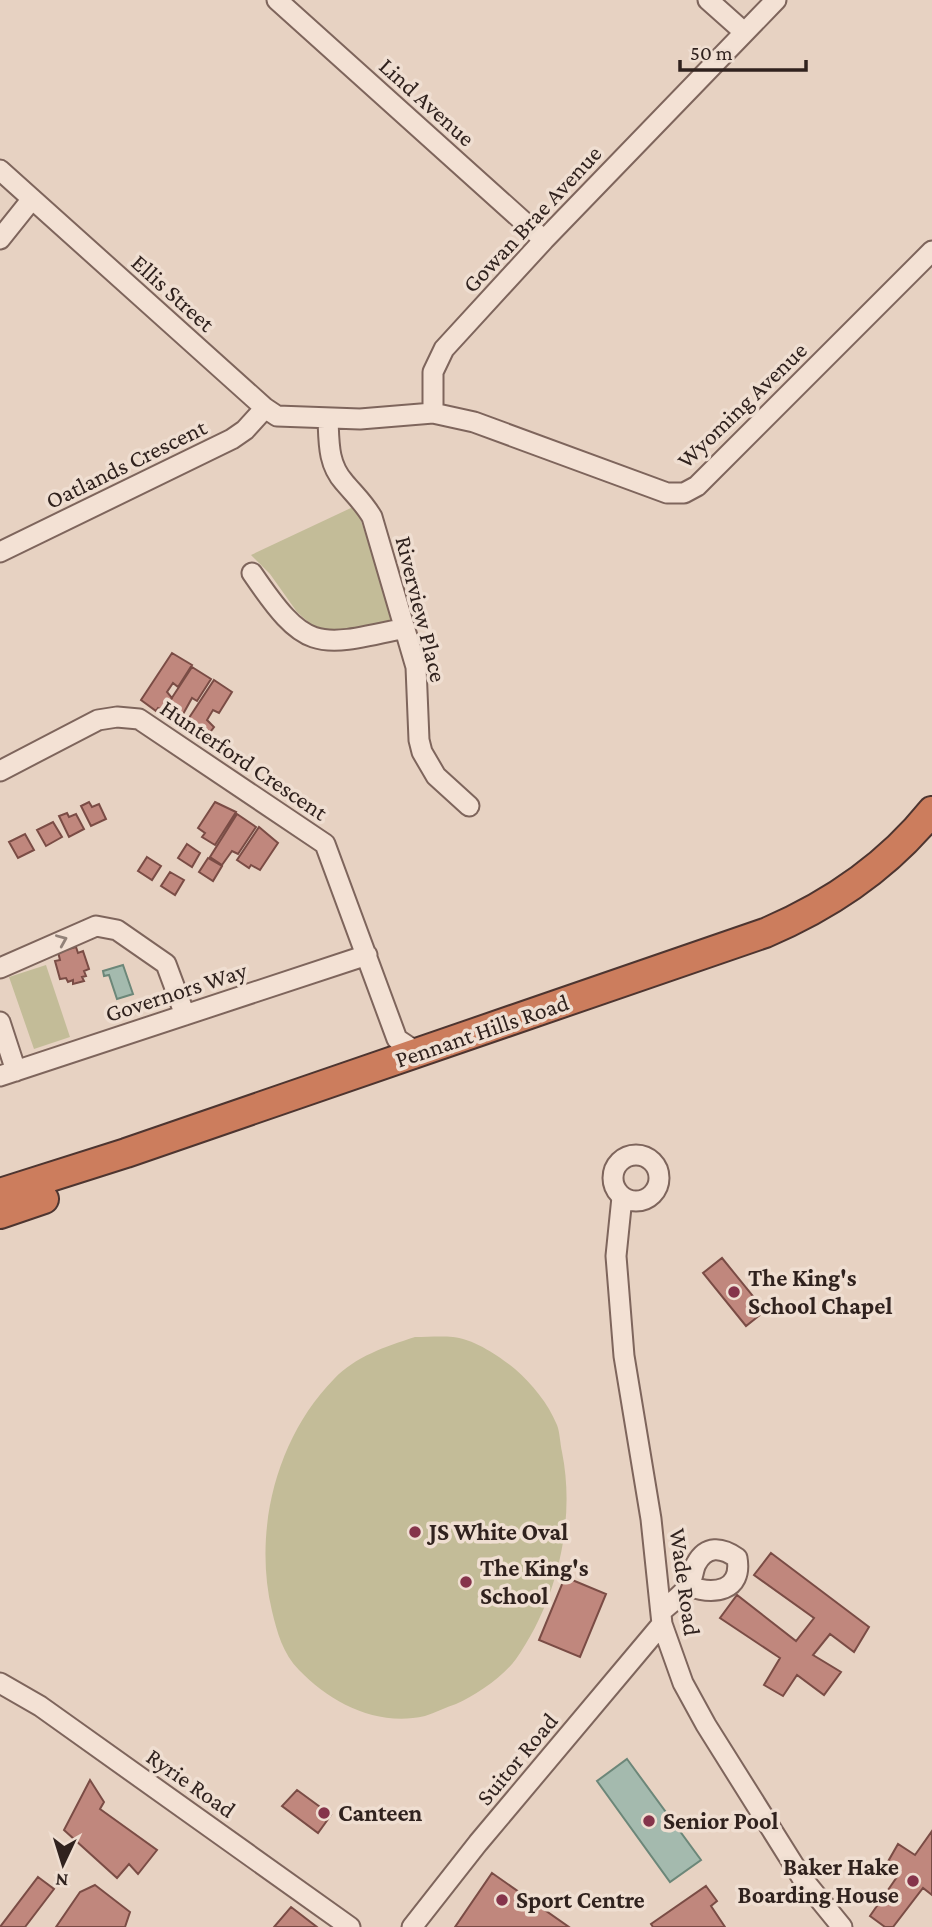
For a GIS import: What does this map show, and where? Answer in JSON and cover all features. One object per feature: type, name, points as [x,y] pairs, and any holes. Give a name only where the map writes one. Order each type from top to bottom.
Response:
[{"type":"highway","name":"Pennant Hills Road","points":[[0,1193],[126,1153],[408,1046],[633,980],[796,920],[843,893],[894,854],[932,811]]},
{"type":"highway","name":"Pennant Hills Road","points":[[0,1214],[787,943],[827,924],[867,898],[893,879],[932,840]]},
{"type":"street","name":"Lind Avenue","points":[[277,0],[544,240]]},
{"type":"street","points":[[708,0],[744,32]]},
{"type":"street","name":"Gowan Brae Avenue","points":[[433,413],[433,372],[444,349],[544,240],[776,0]]},
{"type":"street","name":"Ellis Street","points":[[0,170],[265,408],[281,417],[328,419]]},
{"type":"street","points":[[0,239],[32,199]]},
{"type":"street","name":"Wyoming Avenue","points":[[433,413],[467,419],[658,491],[684,493],[704,480],[932,251]]},
{"type":"street","name":"Oatlands Crescent","points":[[0,552],[232,439],[265,408]]},
{"type":"street","points":[[328,419],[388,418],[433,413]]},
{"type":"street","name":"Riverview Place","points":[[328,419],[333,466],[372,517],[405,628],[417,676],[418,726],[422,752],[436,776],[469,806]]},
{"type":"street","points":[[252,573],[288,622],[304,634],[322,641],[345,642],[405,628]]},
{"type":"street","name":"Hunterford Crescent","points":[[0,771],[97,720],[117,717],[138,719],[325,844],[367,955],[408,1046]]},
{"type":"street","points":[[0,968],[96,926],[110,927],[166,964],[185,1015]]},
{"type":"street","name":"Governors Way","points":[[8,1074],[367,955]]},
{"type":"street","points":[[0,1022],[8,1074]]},
{"type":"street","points":[[616,1238],[644,1200],[656,1189],[659,1176],[655,1164],[640,1155],[622,1159],[614,1168],[614,1185],[622,1197],[632,1201],[644,1200]]},
{"type":"street","name":"Wade Road","points":[[622,1197],[615,1256],[624,1356],[651,1519],[661,1618],[683,1683],[706,1726],[802,1878],[842,1927]]},
{"type":"street","name":"Suitor Road","points":[[412,1927],[689,1586]]},
{"type":"street","name":"Ryrie Road","points":[[0,1683],[40,1706],[350,1927]]},
{"type":"shaded area","points":[[353,507],[359,515],[394,620],[368,625],[339,636],[316,629],[297,612],[270,574],[251,555]]},
{"type":"shaded area","points":[[46,965],[70,1037],[34,1049],[9,977]]},
{"type":"shaded area","points":[[123,965],[133,994],[117,999],[109,975],[104,976],[103,971]]},
{"type":"shaded area","name":"JS White Oval","points":[[415,1337],[453,1337],[469,1341],[502,1359],[533,1388],[549,1409],[558,1428],[566,1478],[566,1505],[560,1560],[552,1586],[542,1612],[516,1659],[504,1672],[472,1696],[425,1716],[407,1719],[372,1715],[356,1710],[325,1693],[293,1664],[281,1642],[272,1611],[266,1549],[274,1487],[297,1429],[314,1403],[334,1379],[361,1358]]},
{"type":"shaded area","name":"Senior Pool","points":[[627,1759],[701,1860],[670,1882],[597,1781]]},
{"type":"building","points":[[172,653],[192,665],[178,687],[173,683],[167,692],[172,698],[164,711],[158,708],[156,711],[141,700]]},
{"type":"building","points":[[192,667],[211,679],[197,701],[192,698],[177,725],[162,713]]},
{"type":"building","points":[[214,680],[232,692],[219,713],[213,710],[207,720],[214,727],[205,739],[199,735],[197,739],[183,727]]},
{"type":"building","points":[[89,802],[92,807],[99,804],[106,819],[91,826],[81,806]]},
{"type":"building","points":[[215,802],[236,812],[215,845],[202,837],[205,833],[198,828]]},
{"type":"building","points":[[67,813],[69,817],[76,814],[84,829],[69,837],[59,816]]},
{"type":"building","points":[[237,814],[256,827],[238,854],[232,851],[222,865],[210,857]]},
{"type":"building","points":[[53,822],[62,837],[46,846],[37,830]]},
{"type":"building","points":[[259,827],[278,843],[260,870],[251,865],[249,868],[237,860]]},
{"type":"building","points":[[25,834],[34,850],[18,858],[9,842]]},
{"type":"building","points":[[187,844],[200,853],[192,867],[178,858]]},
{"type":"building","points":[[147,857],[161,866],[152,880],[138,871]]},
{"type":"building","points":[[208,858],[222,866],[213,881],[199,872]]},
{"type":"building","points":[[170,872],[184,880],[175,895],[161,886]]},
{"type":"building","points":[[76,947],[78,953],[83,951],[89,969],[84,971],[84,981],[73,984],[73,980],[68,982],[66,978],[60,979],[55,961],[60,960],[58,952]]},
{"type":"building","name":"The King's School Chapel","points":[[722,1258],[765,1311],[746,1326],[703,1273]]},
{"type":"building","points":[[771,1553],[869,1627],[854,1652],[830,1634],[813,1655],[841,1672],[824,1695],[797,1675],[783,1696],[764,1685],[780,1658],[720,1618],[737,1595],[796,1641],[814,1618],[754,1575]]},
{"type":"building","points":[[565,1577],[606,1594],[580,1657],[539,1640]]},
{"type":"building","points":[[90,1780],[104,1802],[100,1809],[157,1850],[138,1874],[129,1864],[117,1878],[64,1830]]},
{"type":"building","name":"Canteen","points":[[297,1790],[331,1815],[318,1833],[282,1806]]},
{"type":"building","name":"Baker Hake Boarding House","points":[[932,1831],[932,1895],[923,1888],[893,1927],[885,1927],[870,1916],[899,1874],[886,1865],[898,1844],[915,1855]]},
{"type":"building","name":"Sport Centre","points":[[492,1873],[569,1927],[455,1927]]},
{"type":"building","points":[[38,1877],[54,1889],[25,1927],[0,1927]]},
{"type":"building","points":[[95,1885],[130,1912],[125,1927],[56,1927],[80,1892]]},
{"type":"building","points":[[706,1886],[717,1901],[711,1906],[725,1927],[653,1927],[651,1924]]},
{"type":"building","points":[[291,1907],[317,1927],[274,1927]]},
{"type":"place","name":"The King's School Chapel","points":[[734,1292]]},
{"type":"place","name":"JS White Oval","points":[[415,1532]]},
{"type":"place","name":"The King's School","points":[[466,1582]]},
{"type":"place","name":"Canteen","points":[[324,1813]]},
{"type":"place","name":"Senior Pool","points":[[649,1821]]},
{"type":"place","name":"Baker Hake Boarding House","points":[[913,1881]]},
{"type":"place","name":"Sport Centre","points":[[502,1900]]}]
